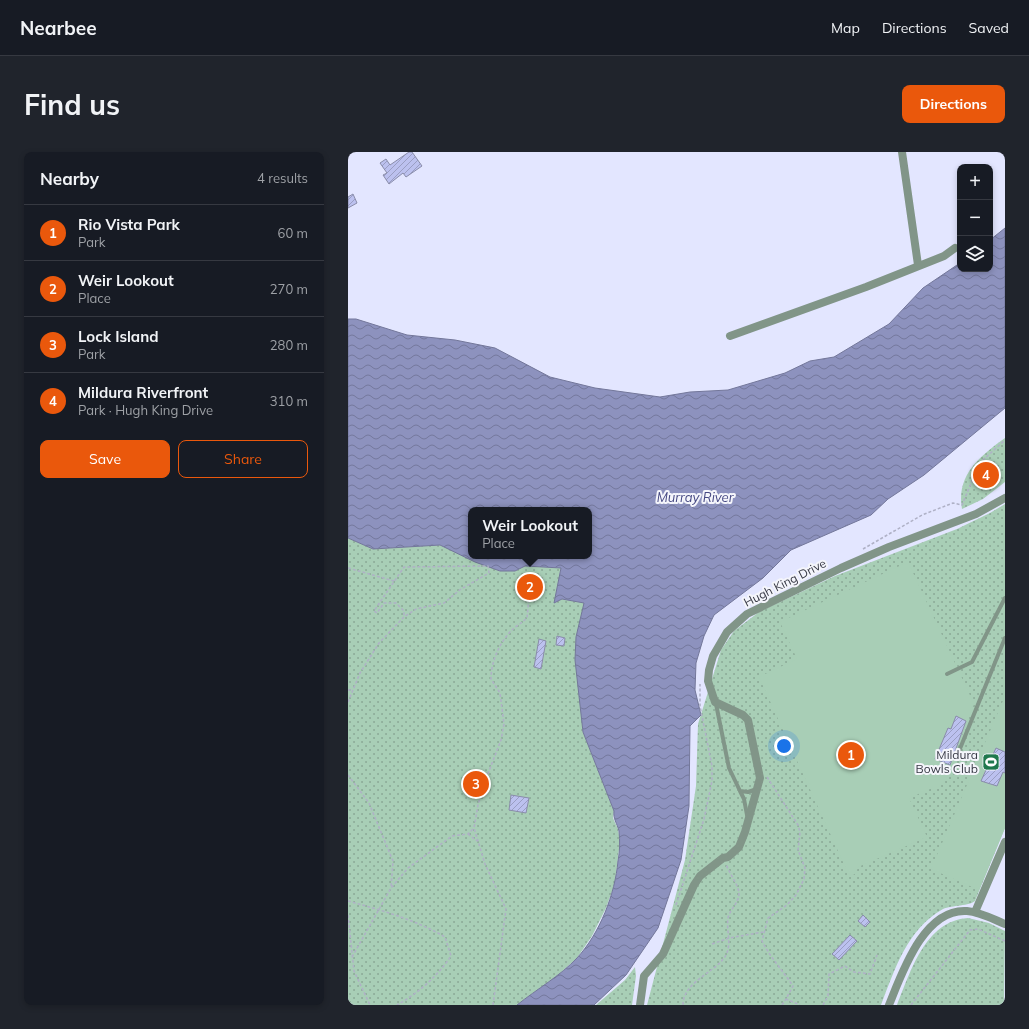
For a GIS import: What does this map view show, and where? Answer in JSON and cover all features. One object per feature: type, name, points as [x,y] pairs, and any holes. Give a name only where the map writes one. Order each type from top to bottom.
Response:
[{"type":"street","points":[[902,152],[918,265]]},
{"type":"street","points":[[730,336],[866,287],[918,265],[944,256],[955,248]]},
{"type":"street","name":"Hugh King Drive","points":[[976,514],[1005,490]]},
{"type":"street","name":"Hugh King Drive","points":[[715,702],[708,680],[708,670],[713,656],[727,632],[747,614],[869,556],[976,514],[1005,498]]},
{"type":"street","points":[[640,1005],[644,976],[663,954],[694,885],[700,876],[723,858],[728,857],[739,847],[745,832],[757,789],[760,771],[748,720],[743,715],[715,702]]},
{"type":"street","points":[[975,912],[1005,842]]},
{"type":"street","points":[[889,1005],[909,958],[929,929],[936,922],[950,914],[966,911],[975,912],[1005,924]]},
{"type":"lane","points":[[947,674],[972,662],[1005,598]]},
{"type":"lane","points":[[957,756],[1005,638]]},
{"type":"lane","points":[[715,702],[719,715],[729,768],[744,799],[748,819]]},
{"type":"lane","points":[[740,791],[748,792],[757,789]]},
{"type":"path","points":[[953,503],[962,505],[977,469],[984,459],[1005,440]]},
{"type":"path","points":[[348,702],[352,690],[379,642],[404,617],[416,609],[444,603],[461,589],[489,573],[488,566],[404,567],[374,610],[377,613],[384,603],[396,603],[404,611],[404,617]]},
{"type":"path","points":[[348,568],[394,581]]},
{"type":"path","points":[[493,1005],[506,909],[486,868],[474,828],[484,784],[501,740],[504,724],[500,693],[491,679],[495,658],[501,643],[513,629],[527,618],[530,587]]},
{"type":"path","points":[[760,771],[768,777],[798,825],[800,832],[798,850],[805,868],[804,879],[796,895],[787,906],[768,918],[763,932],[762,941],[768,952],[779,964],[793,986],[782,1005]]},
{"type":"path","points":[[348,775],[369,803],[393,861],[391,888]]},
{"type":"path","points":[[352,958],[391,888],[408,868],[452,836],[468,834],[474,828]]},
{"type":"path","points":[[468,834],[478,842]]},
{"type":"path","points":[[683,1005],[683,998],[689,990],[726,954],[729,938],[728,917],[736,903],[739,892],[723,858]]},
{"type":"path","points":[[348,901],[380,910],[434,930],[445,937],[451,956],[441,970],[425,986],[397,1005]]},
{"type":"path","points":[[348,915],[354,971],[370,1005]]},
{"type":"path","points":[[911,1005],[970,930],[978,929],[1005,940]]},
{"type":"path","points":[[712,944],[729,938],[763,932]]},
{"type":"path","points":[[823,1005],[828,996],[829,974],[845,966],[854,972],[870,974],[877,955]]},
{"type":"path","points":[[786,999],[800,1005]]},
{"type":"green space","points":[[1005,438],[1005,482],[983,499],[962,509],[961,497],[966,476],[979,459]]},
{"type":"green space","points":[[1005,504],[1005,828],[975,901],[969,904],[943,909],[920,927],[911,939],[897,964],[881,1005],[647,1005],[685,860],[696,786],[698,724],[721,650],[734,631],[759,612],[835,576],[957,529]]},
{"type":"green space","points":[[348,538],[373,549],[440,545],[468,557],[468,559],[472,559],[500,571],[515,571],[525,566],[561,568],[555,602],[562,599],[585,603],[576,637],[583,732],[614,811],[613,818],[618,829],[620,841],[615,883],[606,908],[592,936],[577,958],[558,975],[517,1005],[348,1005]]},
{"type":"green space","points":[[908,562],[974,704],[944,783],[909,798],[927,837],[858,867],[856,873],[853,875],[848,873],[759,677],[797,659],[780,622]]},
{"type":"green space","name":"Mildura Bowls Club","points":[[1005,696],[1005,828],[979,890],[931,869]]},
{"type":"green space","points":[[968,918],[989,923],[1005,931],[1004,1005],[897,1005],[914,963],[930,938],[941,928],[953,921]]},
{"type":"green space","points":[[635,967],[636,976],[632,1005],[596,1005],[625,980]]},
{"type":"water","name":"Murray River","points":[[1005,228],[1005,408],[924,475],[888,499],[871,515],[791,550],[763,578],[714,615],[704,636],[696,663],[695,690],[701,715],[690,726],[689,806],[681,860],[658,928],[626,975],[594,1005],[517,1005],[563,971],[577,958],[593,937],[605,912],[614,887],[620,842],[619,831],[614,811],[583,732],[575,660],[576,637],[584,603],[562,599],[554,603],[561,568],[525,566],[515,571],[500,571],[469,559],[592,559],[592,507],[468,507],[468,559],[440,545],[373,549],[348,538],[348,319],[356,319],[407,335],[455,340],[495,348],[550,377],[595,388],[660,397],[690,392],[728,390],[785,373],[810,361],[834,357],[889,324],[923,288],[957,265],[957,272],[993,272],[993,238]]},
{"type":"building","points":[[409,152],[412,152],[422,166],[406,177],[403,173],[389,184],[383,175],[387,173],[380,163],[386,159],[390,165]]},
{"type":"building","points":[[353,194],[357,203],[348,208],[348,197]]},
{"type":"building","points":[[557,636],[565,638],[564,646],[556,645]]},
{"type":"building","points":[[539,639],[546,641],[541,669],[534,667]]},
{"type":"building","points":[[956,716],[966,721],[950,765],[935,759],[948,728],[951,729]]},
{"type":"building","points":[[996,748],[1005,752],[1005,773],[1003,772],[997,786],[981,781]]},
{"type":"building","points":[[511,795],[529,798],[526,813],[509,810]]},
{"type":"building","points":[[863,915],[870,922],[865,927],[858,921]]},
{"type":"building","points":[[850,935],[857,941],[839,960],[832,954]]},
{"type":"place","name":"Mildura Riverfront","points":[[986,475]]},
{"type":"place","name":"Weir Lookout","points":[[530,587]]},
{"type":"place","name":"Rio Vista Park","points":[[851,755]]},
{"type":"place","name":"Mildura Bowls Club","points":[[991,762]]},
{"type":"place","name":"Lock Island","points":[[476,784]]}]
